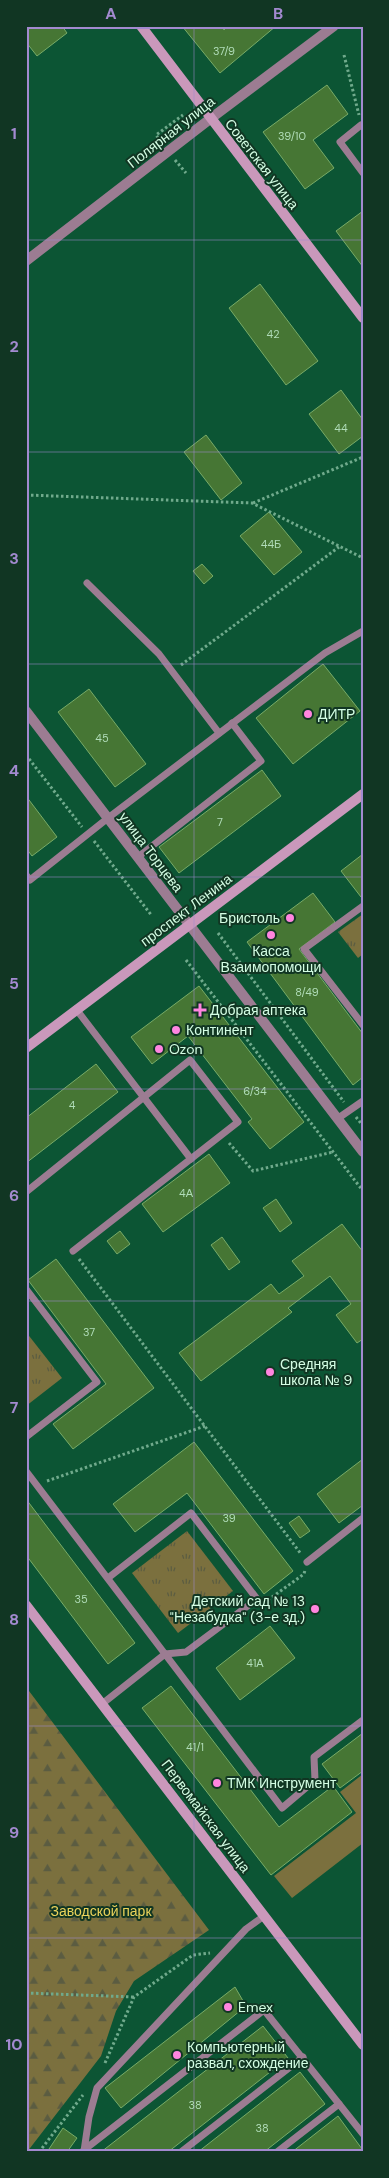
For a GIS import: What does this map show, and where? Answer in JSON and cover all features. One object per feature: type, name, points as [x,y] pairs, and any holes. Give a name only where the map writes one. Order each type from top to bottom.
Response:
[{"type":"street","name":"Советская улица","points":[[141,26],[363,318]]},
{"type":"street","name":"Полярная улица","points":[[26,260],[328,28]]},
{"type":"street","name":"улица Торцева","points":[[28,717],[108,818],[363,1152]]},
{"type":"street","name":"проспект Ленина","points":[[26,1048],[363,794]]},
{"type":"street","name":"Первомайская улица","points":[[26,1605],[363,2045]]},
{"type":"lane","points":[[361,125],[340,142],[363,173]]},
{"type":"lane","points":[[87,582],[159,654],[219,733]]},
{"type":"lane","points":[[26,875],[30,880],[324,652],[363,631]]},
{"type":"lane","points":[[138,857],[261,761],[232,723]]},
{"type":"lane","points":[[363,906],[304,949],[363,1025]]},
{"type":"lane","points":[[76,1009],[143,1099],[191,1159]]},
{"type":"lane","points":[[26,1192],[190,1060],[238,1122],[73,1251]]},
{"type":"lane","points":[[337,1119],[363,1100]]},
{"type":"lane","points":[[26,1289],[97,1382],[26,1437]]},
{"type":"lane","points":[[26,1471],[282,1808],[315,1780],[314,1757],[363,1720]]},
{"type":"lane","points":[[102,1704],[165,1654],[186,1652],[257,1599],[191,1513],[108,1578]]},
{"type":"lane","points":[[307,1562],[363,1518]]},
{"type":"lane","points":[[84,2151],[89,2117],[97,2088],[246,1929],[264,1916]]},
{"type":"lane","points":[[84,2151],[264,2010],[363,2134]]},
{"type":"lane","points":[[180,2152],[303,2057]]},
{"type":"lane","points":[[277,2152],[339,2104]]},
{"type":"path","points":[[344,55],[361,125]]},
{"type":"path","points":[[156,135],[183,115]]},
{"type":"path","points":[[252,503],[363,457]]},
{"type":"path","points":[[26,495],[252,503],[363,558]]},
{"type":"path","points":[[173,672],[339,546]]},
{"type":"path","points":[[218,933],[363,1126]]},
{"type":"path","points":[[186,960],[363,1190]]},
{"type":"path","points":[[222,1134],[253,1171],[333,1152]]},
{"type":"path","points":[[73,1251],[307,1562],[304,1574],[270,1600],[257,1599]]},
{"type":"path","points":[[37,1485],[205,1426]]},
{"type":"path","points":[[101,2071],[134,1997],[193,1955],[228,1950]]},
{"type":"path","points":[[26,1993],[134,1997]]},
{"type":"path","points":[[39,2152],[84,2093]]},
{"type":"green space","points":[[363,914],[363,954],[358,958],[338,932]]},
{"type":"green space","points":[[26,1332],[62,1378],[26,1406]]},
{"type":"green space","points":[[187,1531],[233,1591],[178,1633],[132,1573]]},
{"type":"green space","name":"Заводской парк","points":[[26,1687],[209,1930],[134,1981],[116,2011],[101,2056],[27,2152]]},
{"type":"green space","points":[[363,1774],[363,1843],[292,1898],[274,1876],[356,1813],[340,1792]]},
{"type":"building","points":[[26,26],[62,26],[67,33],[37,56],[26,42]]},
{"type":"building","points":[[182,26],[221,26],[224,30],[228,26],[276,26],[220,73]]},
{"type":"building","points":[[327,85],[348,114],[313,140],[334,168],[305,189],[263,132]]},
{"type":"building","points":[[363,211],[363,267],[336,231]]},
{"type":"building","points":[[260,284],[318,361],[286,385],[229,308]]},
{"type":"building","points":[[341,390],[363,420],[363,436],[339,454],[309,414]]},
{"type":"building","points":[[206,435],[242,483],[221,500],[184,452]]},
{"type":"building","points":[[269,512],[302,552],[274,575],[240,536]]},
{"type":"building","points":[[202,564],[213,576],[204,584],[193,571]]},
{"type":"building","name":"ДИТР","points":[[323,664],[360,711],[293,764],[256,718]]},
{"type":"building","points":[[89,689],[146,764],[115,787],[58,712]]},
{"type":"building","points":[[262,770],[281,796],[179,873],[159,847]]},
{"type":"building","points":[[26,796],[57,837],[32,856],[26,848]]},
{"type":"building","points":[[363,854],[363,896],[361,897],[341,871]]},
{"type":"building","points":[[313,893],[335,922],[299,949],[363,1034],[363,1077],[353,1085],[247,942]]},
{"type":"building","points":[[199,986],[304,1122],[270,1149],[248,1122],[252,1119],[188,1036],[152,1064],[131,1037]]},
{"type":"building","points":[[96,1064],[118,1092],[26,1163],[26,1118]]},
{"type":"building","points":[[209,1154],[230,1183],[163,1232],[142,1204]]},
{"type":"building","points":[[276,1199],[292,1223],[280,1232],[263,1208]]},
{"type":"building","points":[[342,1224],[363,1252],[363,1339],[357,1343],[336,1315],[351,1304],[330,1276],[288,1308],[292,1312],[201,1381],[179,1353],[271,1284],[279,1294],[304,1276],[292,1261]]},
{"type":"building","points":[[120,1231],[130,1244],[117,1254],[107,1241]]},
{"type":"building","points":[[222,1237],[240,1262],[229,1270],[211,1245]]},
{"type":"building","points":[[56,1259],[154,1388],[73,1449],[53,1424],[106,1384],[28,1280]]},
{"type":"building","points":[[194,1442],[293,1571],[264,1594],[187,1493],[135,1532],[113,1504]]},
{"type":"building","points":[[363,1459],[363,1505],[339,1523],[317,1494]]},
{"type":"building","points":[[26,1499],[135,1643],[108,1664],[26,1555]]},
{"type":"building","points":[[299,1516],[310,1531],[300,1538],[289,1523]]},
{"type":"building","points":[[270,1626],[295,1658],[240,1700],[216,1668]]},
{"type":"building","points":[[171,1686],[279,1827],[333,1786],[352,1812],[271,1875],[142,1708]]},
{"type":"building","points":[[363,1733],[363,1771],[340,1788],[322,1764]]},
{"type":"building","points":[[235,1987],[246,2006],[121,2108],[105,2088]]},
{"type":"building","points":[[263,2026],[288,2058],[168,2152],[101,2152]]},
{"type":"building","points":[[300,2072],[325,2104],[264,2152],[198,2152]]},
{"type":"building","points":[[338,2116],[362,2149],[358,2152],[292,2152]]},
{"type":"building","points":[[63,2128],[77,2138],[67,2152],[54,2152],[49,2149]]},
{"type":"place","name":"ДИТР","points":[[308,714]]},
{"type":"place","name":"Бристоль","points":[[290,918]]},
{"type":"place","name":"Касса Взаимопомощи","points":[[271,935]]},
{"type":"place","name":"Добрая аптека","points":[[200,1010]]},
{"type":"place","name":"Континент","points":[[176,1030]]},
{"type":"place","name":"Ozon","points":[[159,1049]]},
{"type":"place","name":"Средняя школа № 9","points":[[270,1372]]},
{"type":"place","name":"Детский сад № 13 \"Незабудка\" (3-е зд.)","points":[[315,1609]]},
{"type":"place","name":"ТМК Инструмент","points":[[217,1783]]},
{"type":"place","name":"Emex","points":[[228,2007]]},
{"type":"place","name":"Компьютерный развал, схождение","points":[[177,2055]]}]
